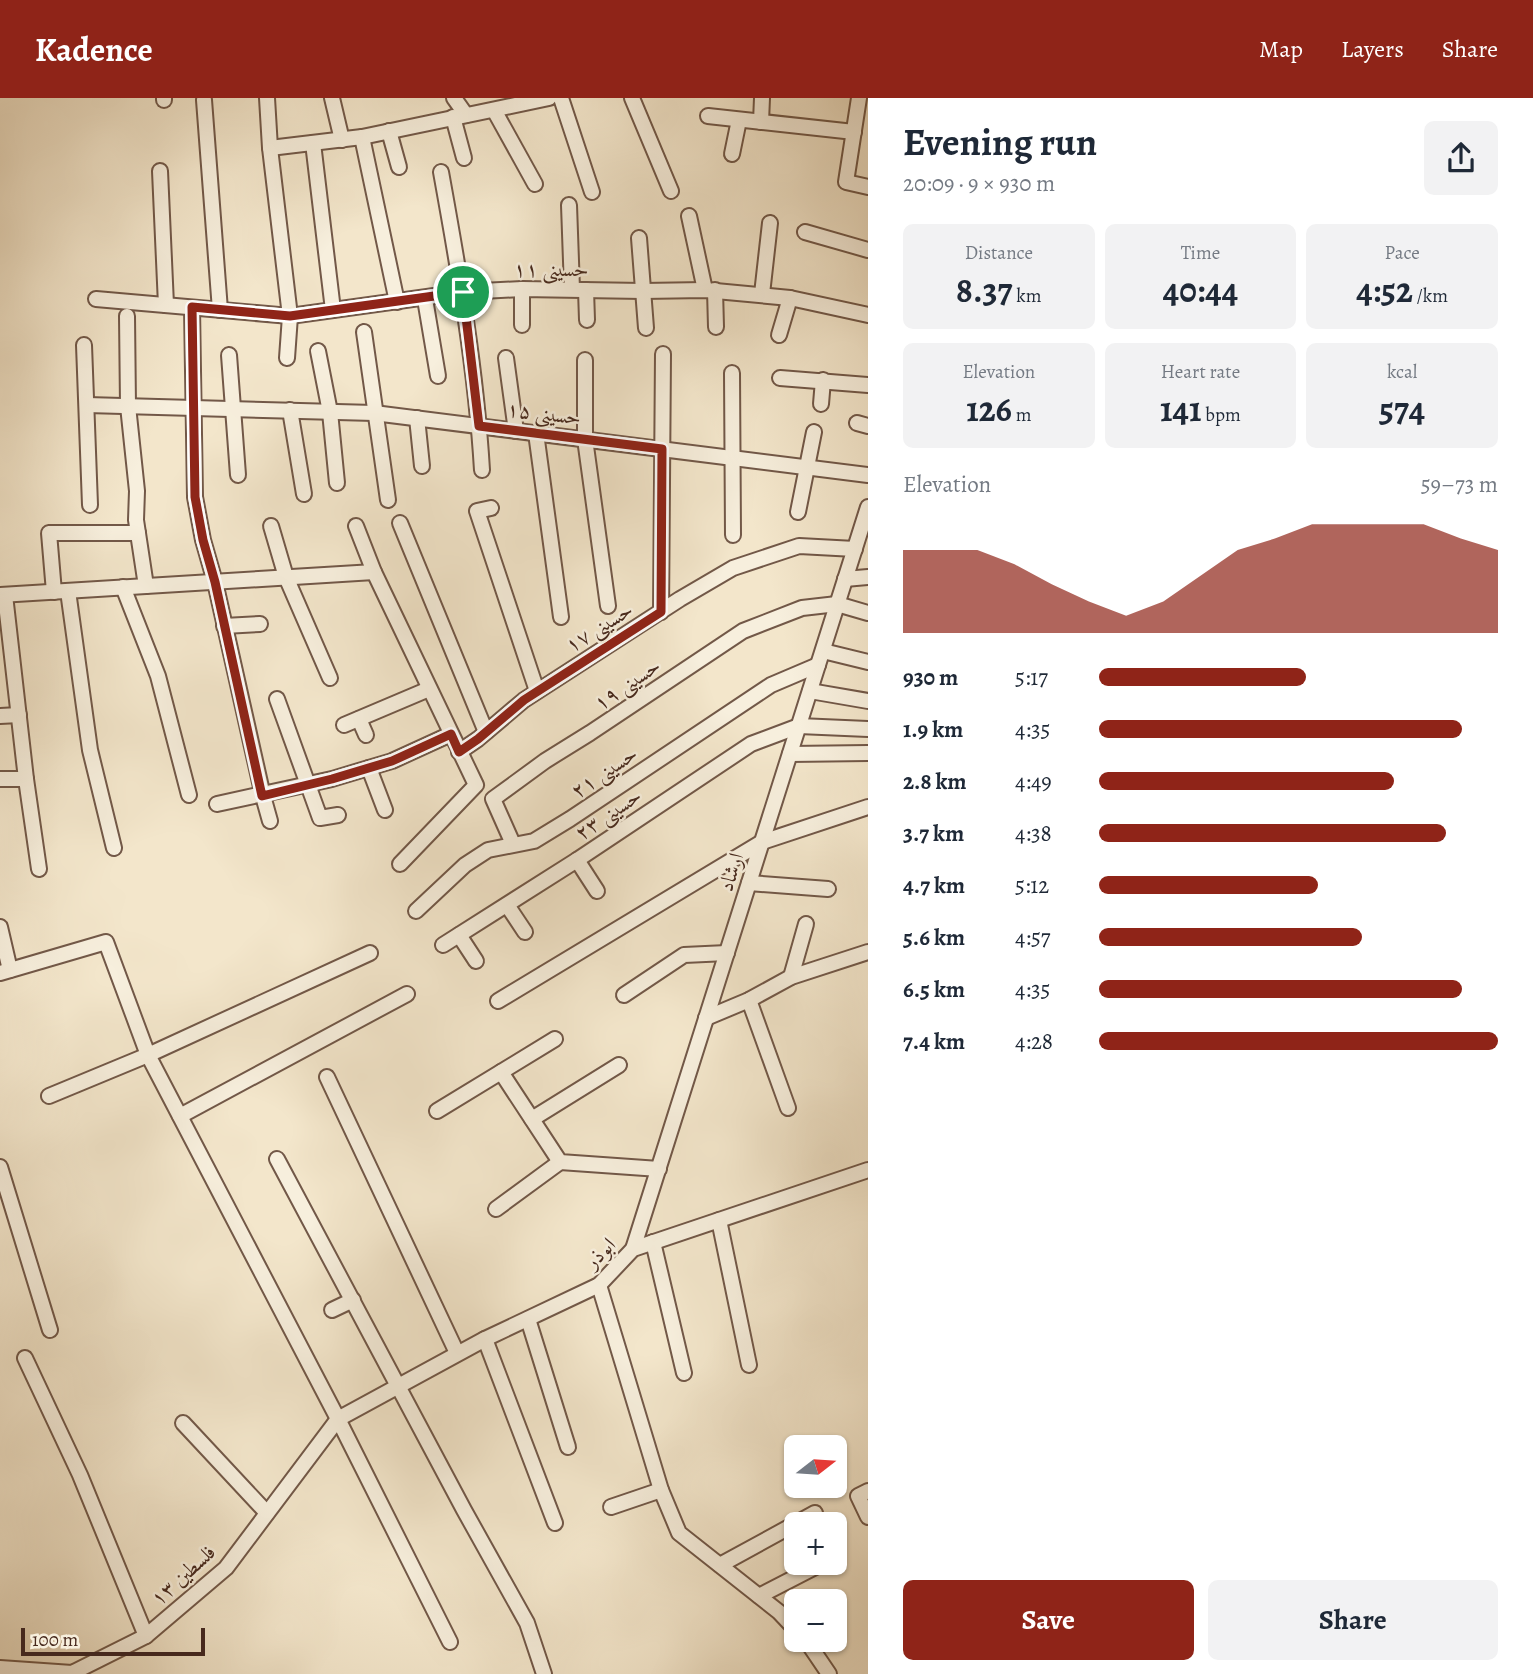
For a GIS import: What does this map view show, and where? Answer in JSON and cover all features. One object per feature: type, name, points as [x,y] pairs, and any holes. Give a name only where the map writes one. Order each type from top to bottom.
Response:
[{"type":"street","points":[[267,98],[270,148],[290,316],[287,358]]},
{"type":"street","points":[[332,98],[342,141]]},
{"type":"street","points":[[454,98],[464,158]]},
{"type":"street","points":[[270,148],[342,141],[549,98]]},
{"type":"street","points":[[561,98],[592,192]]},
{"type":"street","points":[[632,98],[671,191]]},
{"type":"street","points":[[761,122],[762,98]]},
{"type":"street","points":[[859,98],[846,182],[868,187]]},
{"type":"street","points":[[204,100],[220,310]]},
{"type":"street","points":[[494,110],[535,184]]},
{"type":"street","points":[[708,116],[854,132]]},
{"type":"street","points":[[732,154],[739,120]]},
{"type":"street","points":[[390,131],[399,167]]},
{"type":"street","points":[[362,137],[397,302]]},
{"type":"street","points":[[313,144],[333,310]]},
{"type":"street","points":[[160,172],[166,305]]},
{"type":"street","points":[[441,172],[463,292],[482,470]]},
{"type":"street","points":[[569,205],[579,290],[587,320]]},
{"type":"street","points":[[689,216],[710,290],[716,327]]},
{"type":"street","points":[[762,294],[770,223]]},
{"type":"street","points":[[805,232],[868,250]]},
{"type":"street","points":[[639,238],[646,328]]},
{"type":"street","points":[[522,325],[523,289]]},
{"type":"street","name":"حسینی ۱۱","points":[[96,299],[290,316],[463,292],[523,289],[710,290],[790,298],[868,316]]},
{"type":"street","points":[[779,335],[790,298]]},
{"type":"street","points":[[425,299],[438,376]]},
{"type":"street","points":[[192,307],[195,497],[262,796],[270,821]]},
{"type":"street","points":[[127,316],[128,406],[137,491],[138,533],[146,586]]},
{"type":"street","points":[[365,332],[388,500]]},
{"type":"street","points":[[85,345],[90,505]]},
{"type":"street","points":[[318,351],[330,412],[337,483]]},
{"type":"street","points":[[661,612],[663,354]]},
{"type":"street","points":[[229,355],[237,475]]},
{"type":"street","points":[[506,358],[516,431]]},
{"type":"street","points":[[585,360],[586,439],[608,606]]},
{"type":"street","points":[[732,373],[733,535]]},
{"type":"street","points":[[780,378],[868,385]]},
{"type":"street","points":[[821,404],[823,380]]},
{"type":"street","name":"حسینی ۱۵","points":[[87,405],[374,413],[868,475]]},
{"type":"street","points":[[290,410],[304,494]]},
{"type":"street","points":[[416,418],[422,466]]},
{"type":"street","points":[[798,512],[814,432]]},
{"type":"street","points":[[536,433],[561,617]]},
{"type":"street","name":"ارشاد","points":[[633,1249],[868,507]]},
{"type":"street","points":[[491,508],[477,511],[537,691]]},
{"type":"street","points":[[400,523],[486,732]]},
{"type":"street","points":[[271,526],[286,578],[330,678]]},
{"type":"street","points":[[356,526],[374,572],[476,785],[400,863]]},
{"type":"street","points":[[114,848],[90,750],[49,533],[138,533]]},
{"type":"street","name":"حسینی ۱۷","points":[[459,752],[537,691],[733,568],[799,546],[855,549]]},
{"type":"street","points":[[39,869],[3,595],[374,572]]},
{"type":"street","points":[[845,579],[868,577]]},
{"type":"street","points":[[123,587],[158,676],[189,795]]},
{"type":"street","points":[[837,604],[868,613]]},
{"type":"street","name":"حسینی ۱۹","points":[[513,844],[493,799],[545,761],[743,631],[802,608],[837,604]]},
{"type":"street","points":[[224,626],[260,624]]},
{"type":"street","points":[[820,658],[868,662]]},
{"type":"street","name":"حسینی ۲۱","points":[[416,911],[465,865],[488,850],[534,841],[771,685],[820,658]]},
{"type":"street","points":[[344,725],[429,688]]},
{"type":"street","points":[[810,691],[868,701]]},
{"type":"street","points":[[276,699],[320,818],[338,815]]},
{"type":"street","points":[[0,716],[19,715]]},
{"type":"street","points":[[359,719],[366,735]]},
{"type":"street","points":[[799,726],[868,729]]},
{"type":"street","name":"حسینی ۲۳","points":[[443,945],[751,744],[799,726]]},
{"type":"street","points":[[217,804],[262,796],[369,768],[392,761],[451,734]]},
{"type":"street","points":[[790,754],[868,753]]},
{"type":"street","points":[[369,768],[385,810]]},
{"type":"street","points":[[0,779],[26,779]]},
{"type":"street","points":[[498,1001],[762,842],[868,807]]},
{"type":"street","points":[[577,860],[597,891]]},
{"type":"street","points":[[749,883],[828,889]]},
{"type":"street","points":[[507,905],[524,932]]},
{"type":"street","points":[[791,976],[806,924]]},
{"type":"street","points":[[0,927],[5,971],[106,942],[148,1055],[338,1419],[450,1642]]},
{"type":"street","points":[[459,935],[476,961]]},
{"type":"street","points":[[706,1018],[749,1000],[791,976],[868,952]]},
{"type":"street","points":[[49,1096],[148,1055],[370,953]]},
{"type":"street","points":[[624,995],[684,954],[727,953]]},
{"type":"street","points":[[180,1116],[407,994]]},
{"type":"street","points":[[749,1000],[789,1108]]},
{"type":"street","points":[[437,1111],[555,1040]]},
{"type":"street","points":[[531,1119],[619,1065]]},
{"type":"street","points":[[501,1072],[560,1163]]},
{"type":"street","points":[[327,1077],[457,1353]]},
{"type":"street","points":[[277,1159],[527,1623],[544,1674]]},
{"type":"street","points":[[496,1209],[560,1163],[659,1169]]},
{"type":"street","points":[[0,1167],[5,1201],[50,1330]]},
{"type":"street","name":"ابوذر","points":[[338,1419],[457,1353],[599,1285],[633,1249],[868,1170]]},
{"type":"street","points":[[719,1220],[749,1365]]},
{"type":"street","points":[[653,1242],[684,1373]]},
{"type":"street","points":[[599,1285],[661,1489],[678,1532],[784,1619]]},
{"type":"street","points":[[332,1310],[353,1300]]},
{"type":"street","points":[[528,1319],[568,1447]]},
{"type":"street","points":[[485,1339],[555,1523]]},
{"type":"street","points":[[25,1358],[80,1475],[146,1636]]},
{"type":"street","name":"فلسطین ۱۳","points":[[0,1668],[72,1673],[146,1636],[226,1568],[338,1419]]},
{"type":"street","points":[[183,1423],[267,1513]]},
{"type":"street","points":[[611,1507],[661,1489]]},
{"type":"street","points":[[868,1491],[858,1496],[868,1517]]},
{"type":"street","points":[[720,1565],[784,1530]]},
{"type":"street","points":[[759,1596],[800,1575]]},
{"type":"street","points":[[814,1652],[829,1674]]},
{"type":"route","points":[[463,292],[479,426],[662,449],[661,612],[524,700],[459,752],[451,734],[392,761],[262,796],[195,497],[192,307],[290,316],[463,292]]}]
